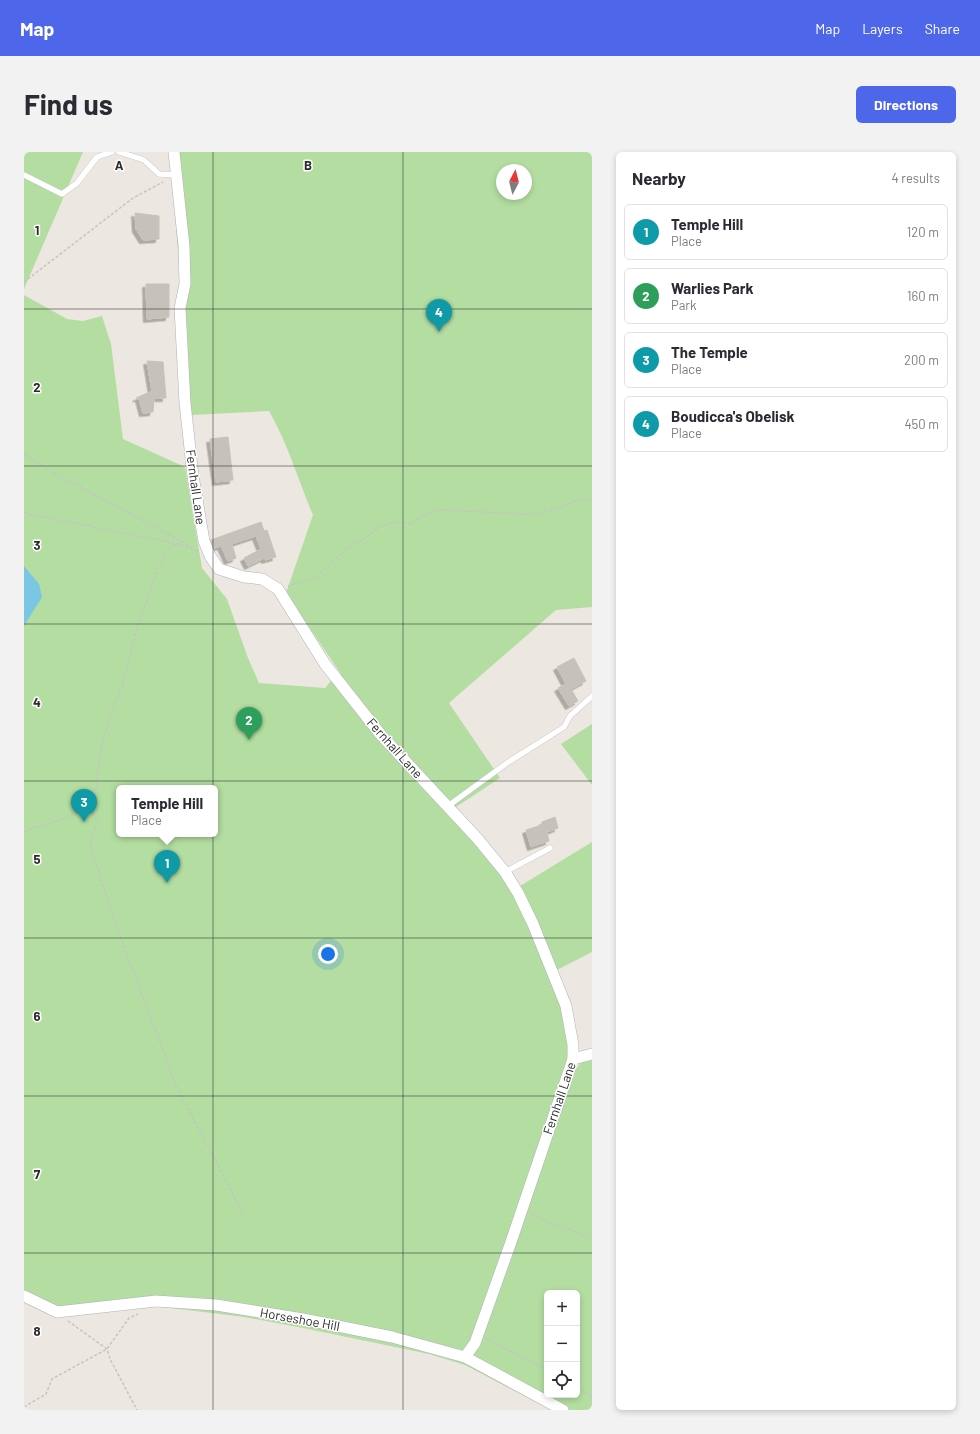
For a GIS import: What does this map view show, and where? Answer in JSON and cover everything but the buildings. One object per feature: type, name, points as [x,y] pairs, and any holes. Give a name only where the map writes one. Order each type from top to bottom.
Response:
[{"type":"street","name":"Fernhall Lane","points":[[174,152],[184,246],[185,284],[180,308],[185,403],[193,476],[204,541],[209,553],[219,570],[244,577],[262,579],[278,590],[325,664],[381,736],[477,838],[504,872],[518,893],[530,918],[566,1006],[574,1045],[573,1059],[475,1343],[465,1357]]},
{"type":"street","points":[[573,1059],[592,1054]]},
{"type":"street","points":[[24,1296],[57,1312]]},
{"type":"street","name":"Horseshoe Hill","points":[[57,1312],[156,1301],[216,1305],[303,1319],[370,1333],[465,1357],[563,1410]]},
{"type":"lane","points":[[24,175],[62,194],[77,183],[97,157],[112,152]]},
{"type":"lane","points":[[119,152],[144,160],[159,174],[176,175]]},
{"type":"lane","points":[[448,806],[508,763],[564,727],[570,716],[592,696]]},
{"type":"lane","points":[[504,872],[550,848]]},
{"type":"path","points":[[24,282],[133,198],[176,175]]},
{"type":"path","points":[[24,454],[52,472],[185,543],[194,550]]},
{"type":"path","points":[[278,590],[317,576],[346,549],[366,538],[379,527],[396,522],[411,524],[420,517],[441,510],[529,514],[557,509],[580,499],[592,501]]},
{"type":"path","points":[[24,513],[179,544],[194,550],[209,553]]},
{"type":"path","points":[[24,832],[43,824],[59,820],[72,813],[91,808],[94,803],[101,746],[112,711],[122,687],[137,628],[158,569],[170,548],[179,544]]},
{"type":"path","points":[[91,808],[97,823],[90,845],[113,917],[177,1088],[243,1213]]},
{"type":"path","points":[[521,1210],[592,1239]]},
{"type":"path","points":[[57,1312],[106,1349],[137,1410]]},
{"type":"path","points":[[24,1407],[46,1394],[52,1379],[106,1349],[129,1318],[141,1312]]},
{"type":"path","points":[[478,1334],[544,1368]]},
{"type":"path","points":[[580,1389],[592,1397]]},
{"type":"green space","points":[[24,152],[83,152],[24,289]]},
{"type":"green space","points":[[170,152],[592,152],[592,607],[556,610],[449,703],[500,778],[456,807],[485,840],[520,886],[592,842],[592,952],[555,971],[570,1057],[576,1069],[584,1058],[592,1058],[592,1410],[551,1410],[465,1365],[429,1354],[303,1328],[244,1317],[147,1305],[57,1312],[24,1298],[24,295],[67,319],[83,321],[102,316],[111,344],[123,439],[185,467],[202,568],[227,599],[248,658],[259,683],[325,688],[331,681],[341,674],[286,593],[313,515],[276,424],[269,411],[191,415]]},
{"type":"green space","points":[[592,724],[592,785],[561,744]]},
{"type":"water","points":[[24,566],[39,584],[42,597],[24,626]]},
{"type":"place","name":"Boudicca's Obelisk","points":[[439,332]]},
{"type":"place","name":"Warlies Park","points":[[249,740]]},
{"type":"place","name":"The Temple","points":[[84,822]]},
{"type":"place","name":"Temple Hill","points":[[167,883]]}]
